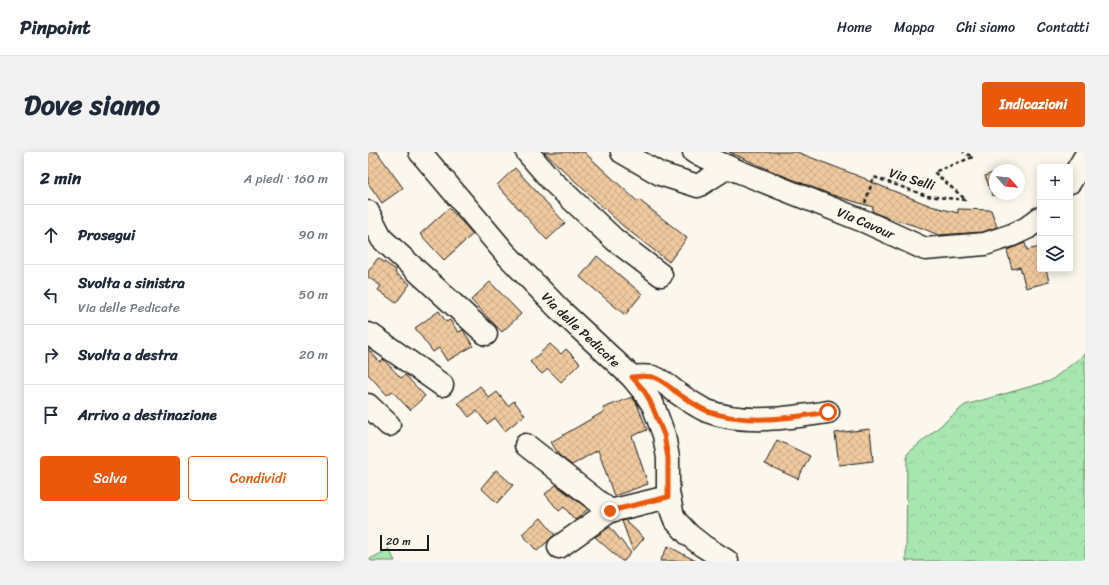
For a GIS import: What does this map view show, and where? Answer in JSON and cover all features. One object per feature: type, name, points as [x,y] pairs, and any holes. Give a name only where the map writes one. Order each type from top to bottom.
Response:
[{"type":"street","name":"Via delle Pedicate","points":[[420,152],[506,254],[559,309],[643,389],[650,401],[664,435],[668,458],[668,497],[672,512],[679,525],[689,535],[726,561]]},
{"type":"street","points":[[527,152],[552,181],[615,240],[661,275]]},
{"type":"street","points":[[622,152],[660,174],[698,186],[728,167]]},
{"type":"street","name":"Via Cavour","points":[[694,152],[859,219],[925,249],[985,244],[1000,240],[1027,228],[1037,220]]},
{"type":"street","points":[[1073,177],[1085,157]]},
{"type":"street","points":[[368,212],[375,241],[486,334]]},
{"type":"street","points":[[368,334],[442,384]]},
{"type":"street","points":[[632,377],[646,376],[658,379],[700,408],[716,414],[732,417],[776,419],[828,412]]},
{"type":"street","points":[[368,405],[389,425]]},
{"type":"street","points":[[526,445],[610,511]]},
{"type":"street","points":[[559,547],[610,511],[668,497]]},
{"type":"path","name":"Via Selli","points":[[859,219],[874,177],[927,196],[966,200],[934,172],[973,157],[963,152]]},
{"type":"green space","points":[[1085,354],[1085,561],[906,561],[907,454],[965,405],[1050,381]]},
{"type":"green space","points":[[389,549],[395,561],[368,561],[368,560]]},
{"type":"building","points":[[368,152],[377,152],[403,188],[382,203],[368,183]]},
{"type":"building","points":[[544,152],[584,152],[638,202],[639,200],[687,238],[669,262],[623,226]]},
{"type":"building","points":[[729,152],[797,152],[931,206],[958,213],[958,209],[991,210],[997,227],[982,232],[938,235],[922,228],[880,215],[872,211],[873,207],[832,195]]},
{"type":"building","points":[[515,168],[565,223],[547,240],[497,185]]},
{"type":"building","points":[[989,174],[989,186],[985,176]]},
{"type":"building","points":[[449,208],[473,234],[444,260],[420,234]]},
{"type":"building","points":[[1025,243],[1027,250],[1037,248],[1037,272],[1047,272],[1049,282],[1026,288],[1020,267],[1012,269],[1007,250]]},
{"type":"building","points":[[597,256],[642,294],[625,315],[580,277]]},
{"type":"building","points":[[378,258],[396,270],[395,273],[410,284],[396,303],[378,290],[381,286],[368,277],[368,272]]},
{"type":"building","points":[[490,282],[521,314],[502,332],[471,300]]},
{"type":"building","points":[[439,311],[446,322],[450,320],[458,332],[463,330],[473,346],[447,361],[439,348],[433,352],[415,328]]},
{"type":"building","points":[[550,344],[561,354],[566,349],[580,363],[561,382],[548,369],[542,374],[530,362]]},
{"type":"building","points":[[368,349],[380,362],[383,359],[401,378],[405,375],[425,396],[410,410],[392,391],[387,395],[368,374]]},
{"type":"building","points":[[480,386],[489,398],[497,392],[508,406],[514,401],[525,415],[505,431],[495,418],[487,424],[477,411],[469,417],[458,403]]},
{"type":"building","points":[[632,397],[637,404],[647,430],[632,436],[648,484],[614,496],[598,450],[572,465],[559,455],[551,442],[605,411],[603,408]]},
{"type":"building","points":[[870,429],[873,461],[839,465],[835,433]]},
{"type":"building","points":[[777,440],[810,456],[798,479],[765,464]]},
{"type":"building","points":[[496,470],[513,485],[497,503],[481,488]]},
{"type":"building","points":[[556,485],[588,509],[575,520],[564,507],[559,511],[545,494]]},
{"type":"building","points":[[541,518],[555,535],[537,551],[522,534]]},
{"type":"building","points":[[625,520],[644,538],[633,551],[622,521]]},
{"type":"building","points":[[610,527],[631,553],[624,561],[622,561],[595,537]]},
{"type":"building","points":[[668,546],[696,561],[660,561]]},
{"type":"route","points":[[610,511],[668,497],[668,458],[664,435],[653,405],[643,389],[632,377],[646,376],[658,379],[700,408],[716,414],[732,417],[776,419],[828,412]]}]
